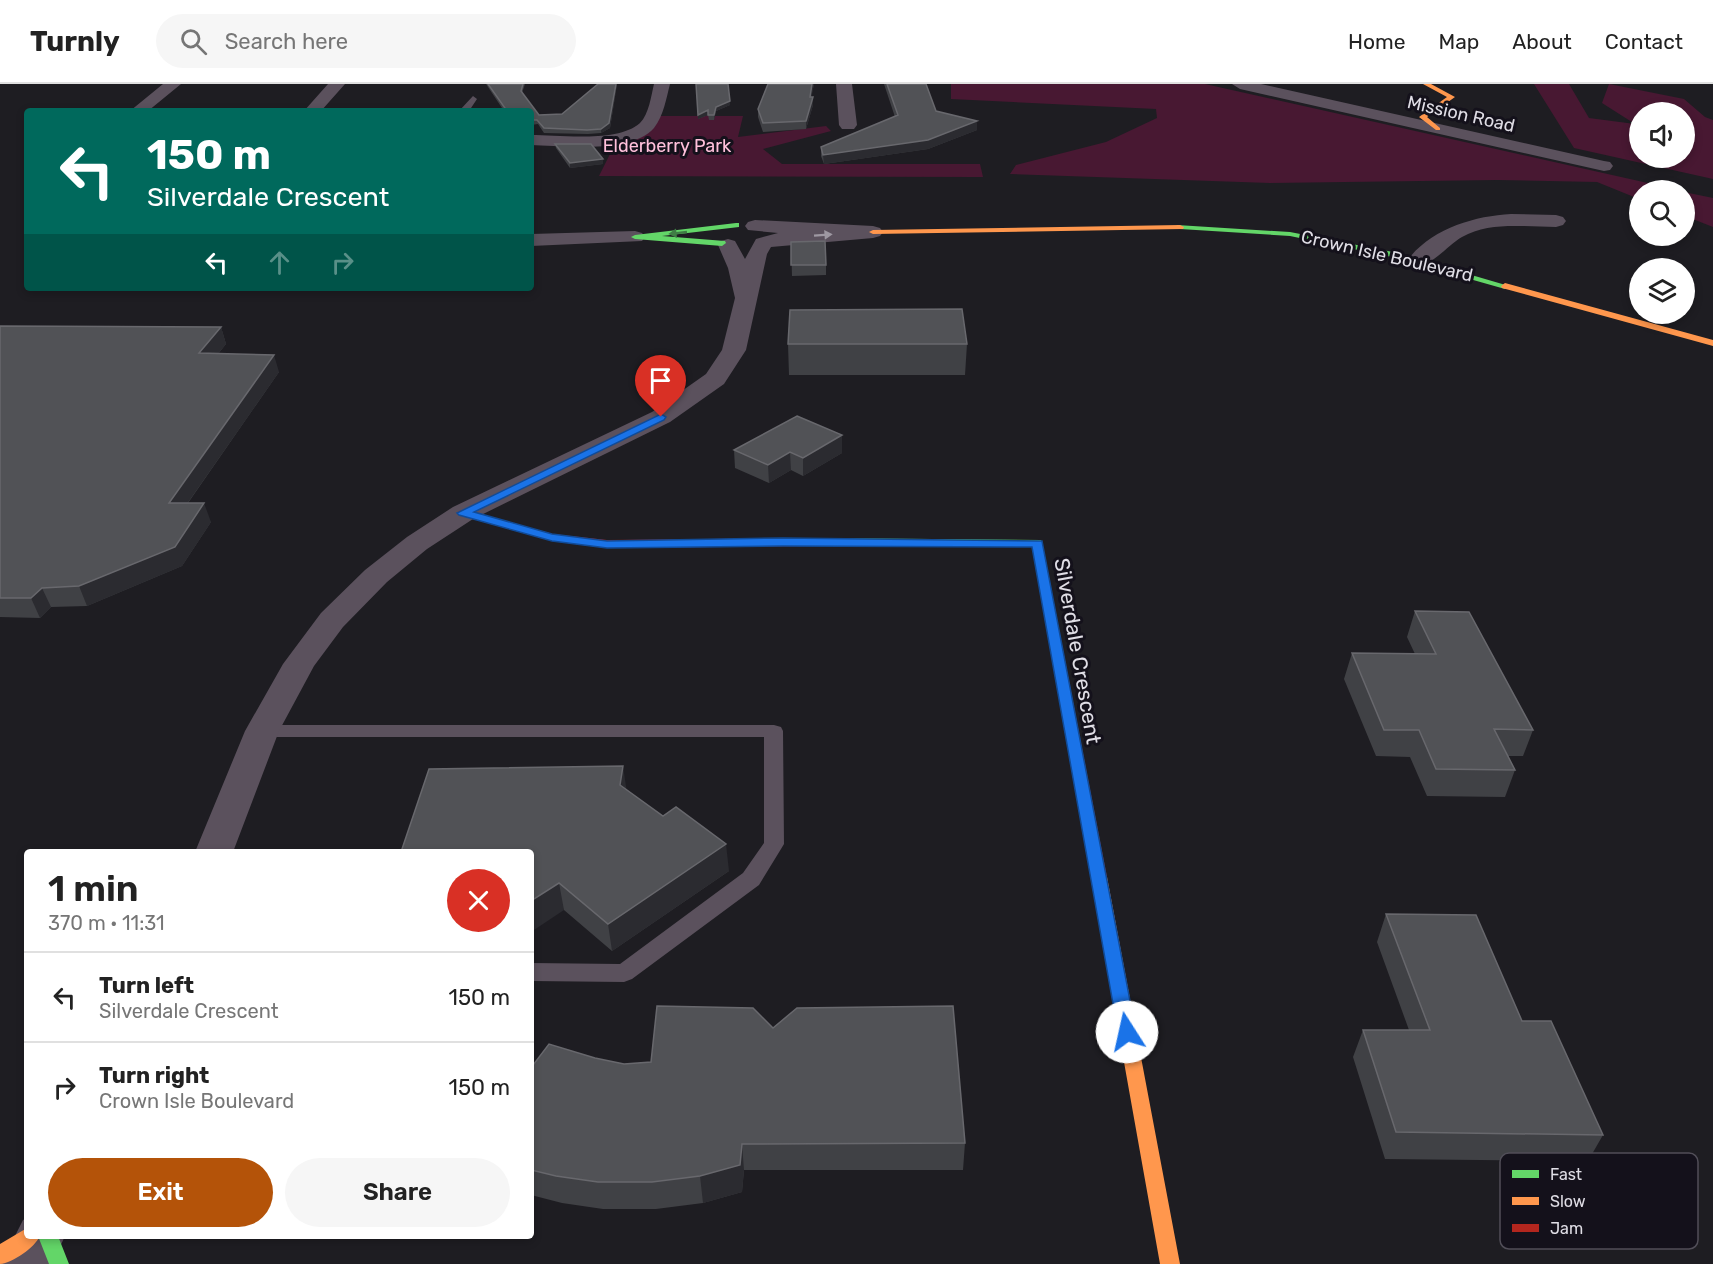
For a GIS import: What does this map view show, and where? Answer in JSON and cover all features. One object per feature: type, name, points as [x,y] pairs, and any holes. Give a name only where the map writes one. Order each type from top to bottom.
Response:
[{"type":"street","points":[[142,108],[173,84]]},
{"type":"street","points":[[315,108],[337,84]]},
{"type":"street","points":[[534,140],[599,140],[633,134],[645,127],[652,116],[662,84]]},
{"type":"street","points":[[844,84],[848,125]]},
{"type":"street","name":"Mission Road","points":[[1240,84],[1604,166]]},
{"type":"street","points":[[1426,84],[1452,97],[1422,117],[1438,129]]},
{"type":"street","points":[[1418,261],[1468,226],[1502,221],[1556,221]]},
{"type":"street","name":"Crown Isle Boulevard","points":[[725,244],[746,246],[755,234],[785,238],[873,232],[1152,227],[1237,229],[1341,242],[1418,261],[1713,343]]},
{"type":"street","points":[[746,298],[739,268],[725,244],[717,240],[716,233],[755,234]]},
{"type":"street","points":[[534,240],[755,234]]},
{"type":"street","points":[[214,849],[262,731],[299,664],[332,620],[376,576],[417,543],[463,513],[661,417],[715,379],[734,350],[757,254],[755,234]]},
{"type":"street","points":[[635,237],[725,244]]},
{"type":"street","name":"Silverdale Crescent","points":[[463,513],[552,537],[607,544],[1037,543],[1170,1264]]},
{"type":"street","points":[[0,1256],[26,1239]]},
{"type":"street","points":[[26,1264],[38,1239]]},
{"type":"street","points":[[49,1239],[59,1264]]},
{"type":"lane","points":[[467,108],[473,99]]},
{"type":"lane","points":[[262,731],[774,731],[774,844],[751,879],[624,973],[534,972]]},
{"type":"green space","points":[[951,84],[1205,84],[1634,180],[1629,180],[1629,195],[1597,182],[1497,180],[1270,183],[1010,174],[1016,165],[1106,142],[1157,118],[1156,109],[951,99]]},
{"type":"green space","points":[[1534,84],[1569,84],[1589,118],[1629,123],[1629,160],[1574,148]]},
{"type":"green space","points":[[1609,84],[1684,99],[1688,102],[1629,102],[1629,120],[1602,103]]},
{"type":"green space","points":[[1695,108],[1705,117],[1713,120],[1713,179],[1664,168],[1695,168]]},
{"type":"green space","name":"Elderberry Park","points":[[652,116],[743,116],[738,137],[826,126],[831,131],[763,149],[782,164],[980,164],[983,177],[599,176],[618,138]]},
{"type":"green space","points":[[1695,194],[1713,198],[1713,227],[1695,220]]},
{"type":"building","points":[[488,84],[523,84],[521,91],[534,108],[505,108]]},
{"type":"building","points":[[598,84],[616,84],[609,123],[601,129],[544,128],[537,120],[534,120],[534,108],[539,115],[562,114]]},
{"type":"building","points":[[696,84],[728,84],[730,101],[716,107],[714,115],[708,115],[708,110],[698,115]]},
{"type":"building","points":[[768,84],[812,84],[810,97],[813,97],[806,121],[763,123],[758,109]]},
{"type":"building","points":[[887,84],[926,84],[936,111],[977,121],[928,140],[823,155],[821,147],[898,115]]},
{"type":"building","points":[[555,144],[591,144],[603,159],[570,163]]},
{"type":"building","points":[[825,241],[826,265],[791,265],[791,242]]},
{"type":"building","points":[[962,309],[967,344],[788,344],[790,310]]},
{"type":"building","points":[[0,326],[221,327],[199,353],[274,355],[169,503],[204,503],[175,547],[79,586],[42,588],[31,598],[0,598]]},
{"type":"building","points":[[797,416],[842,435],[803,458],[790,452],[768,465],[734,450]]},
{"type":"building","points":[[1415,611],[1469,612],[1533,730],[1494,729],[1515,770],[1436,769],[1419,730],[1384,730],[1352,653],[1436,654]]},
{"type":"building","points":[[623,766],[620,785],[663,816],[676,807],[726,844],[608,924],[559,883],[534,899],[534,849],[402,849],[429,769]]},
{"type":"building","points":[[1386,914],[1476,915],[1522,1021],[1551,1021],[1603,1135],[1396,1132],[1363,1030],[1430,1030]]},
{"type":"building","points":[[657,1006],[753,1008],[773,1028],[797,1008],[953,1006],[965,1143],[742,1144],[740,1165],[700,1176],[652,1182],[598,1182],[534,1171],[534,1064],[549,1044],[624,1064],[651,1062]]},
{"type":"traffic: fast","points":[[722,243],[635,237],[736,225]]},
{"type":"traffic: fast","points":[[1180,227],[1290,234],[1393,255],[1505,286]]},
{"type":"traffic: fast","points":[[818,542],[1037,543],[1051,619]]},
{"type":"traffic: fast","points":[[49,1239],[59,1264]]},
{"type":"traffic: slow","points":[[1426,84],[1452,97],[1422,117],[1438,129]]},
{"type":"traffic: slow","points":[[873,232],[1180,227]]},
{"type":"traffic: slow","points":[[1505,286],[1713,343]]},
{"type":"traffic: slow","points":[[1099,877],[1170,1264]]},
{"type":"traffic: slow","points":[[0,1256],[26,1239]]},
{"type":"traffic: jam","points":[[463,513],[552,537],[607,544],[818,542]]},
{"type":"traffic: jam","points":[[1051,619],[1099,877]]},
{"type":"route","points":[[661,417],[463,513],[552,537],[607,544],[1037,543],[1127,1032]]}]
